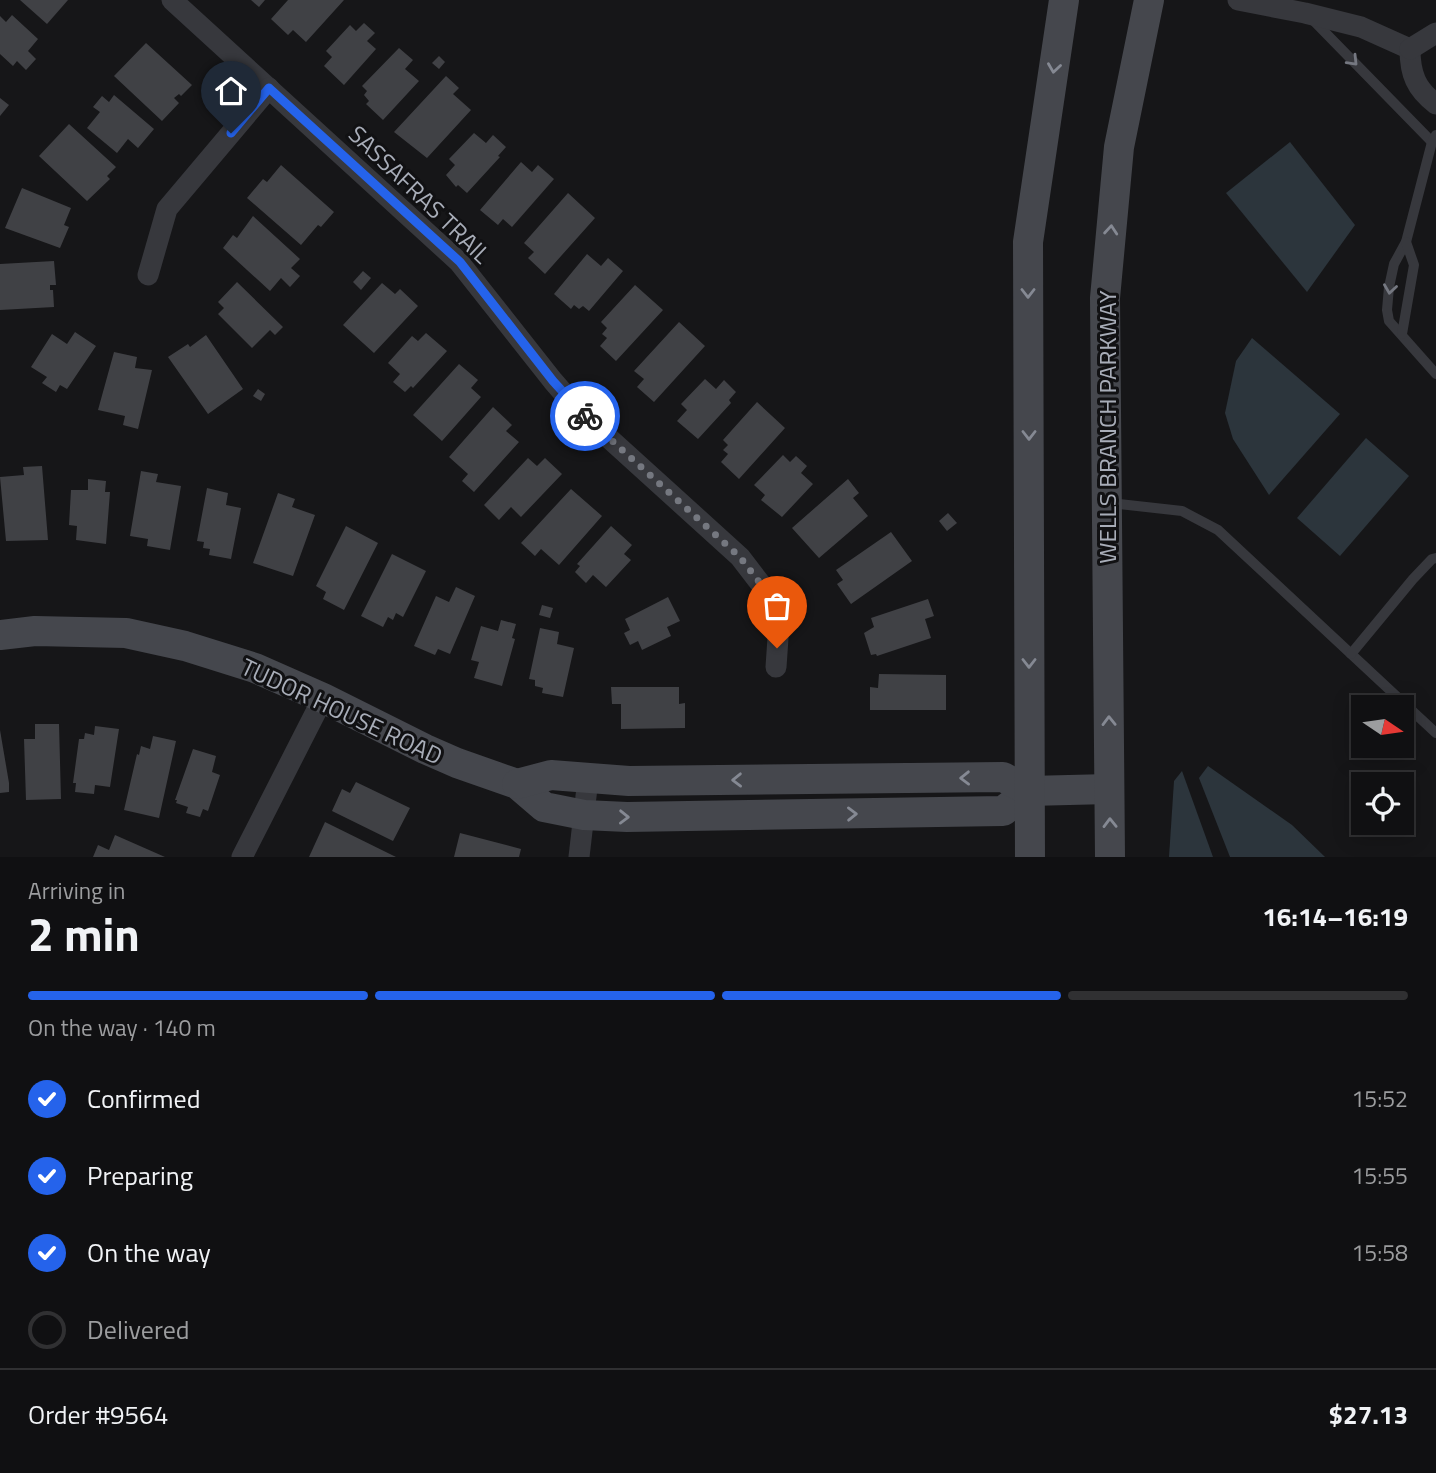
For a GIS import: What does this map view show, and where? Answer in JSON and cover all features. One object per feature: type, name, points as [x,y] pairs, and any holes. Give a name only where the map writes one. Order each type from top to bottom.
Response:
[{"type":"main road","points":[[1030,857],[1028,242],[1064,0]]},
{"type":"main road","name":"WELLS BRANCH PARKWAY","points":[[1110,857],[1105,298],[1119,147],[1149,0]]},
{"type":"main road","name":"TUDOR HOUSE ROAD","points":[[0,635],[35,631],[126,633],[185,646],[255,668],[446,758],[517,784],[544,807],[584,815],[627,817],[1003,811],[1029,791]]},
{"type":"main road","points":[[517,784],[551,775],[643,781],[1003,777],[1029,791],[1109,789]]},
{"type":"street","name":"SASSAFRAS TRAIL","points":[[172,0],[460,262],[579,411],[740,557],[780,609],[776,667]]},
{"type":"street","points":[[1238,0],[1361,27],[1410,50]]},
{"type":"street","points":[[1410,50],[1436,33]]},
{"type":"street","points":[[1410,50],[1410,69],[1417,86],[1436,104]]},
{"type":"street","points":[[148,275],[167,209],[269,88]]},
{"type":"street","points":[[242,857],[323,698]]},
{"type":"street","points":[[579,857],[587,779]]},
{"type":"lane","points":[[1305,13],[1434,138],[1406,242],[1394,264],[1387,310],[1390,321],[1436,374]]},
{"type":"lane","points":[[1402,334],[1414,265],[1406,242]]},
{"type":"lane","points":[[1107,503],[1182,511],[1218,530],[1436,733]]},
{"type":"lane","points":[[1351,654],[1413,579],[1436,558]]},
{"type":"shaded area","points":[[1290,142],[1355,225],[1307,292],[1226,193]]},
{"type":"shaded area","points":[[1252,338],[1340,414],[1269,495],[1233,439],[1225,413],[1236,361]]},
{"type":"shaded area","points":[[1366,438],[1409,476],[1340,556],[1297,518]]},
{"type":"shaded area","points":[[1208,766],[1292,825],[1325,857],[1230,857],[1199,778]]},
{"type":"shaded area","points":[[1182,771],[1213,857],[1169,857],[1174,781]]},
{"type":"building","points":[[20,0],[68,0],[47,24]]},
{"type":"building","points":[[251,0],[265,0],[259,7]]},
{"type":"building","points":[[288,0],[344,0],[306,42],[293,30],[288,35],[271,19]]},
{"type":"building","points":[[12,15],[38,39],[28,51],[36,59],[26,70],[17,61],[13,66],[0,54],[0,16],[6,22]]},
{"type":"building","points":[[364,23],[375,33],[367,41],[376,49],[344,85],[324,66],[332,57],[326,51],[350,25],[356,31]]},
{"type":"building","points":[[146,43],[192,85],[181,96],[179,94],[174,98],[179,103],[162,121],[114,76]]},
{"type":"building","points":[[399,48],[413,60],[405,69],[419,81],[383,120],[366,104],[369,101],[364,95],[367,91],[362,86]]},
{"type":"building","points":[[439,56],[445,62],[439,69],[432,63]]},
{"type":"building","points":[[446,76],[459,88],[453,94],[471,110],[427,158],[394,132]]},
{"type":"building","points":[[114,95],[154,129],[138,148],[128,139],[117,153],[87,128],[100,112],[93,107],[102,96],[109,102]]},
{"type":"building","points":[[0,98],[9,105],[0,116]]},
{"type":"building","points":[[69,124],[116,167],[107,176],[110,179],[87,201],[39,156]]},
{"type":"building","points":[[474,133],[486,143],[493,135],[506,147],[467,193],[458,185],[456,187],[446,175],[455,165],[449,159]]},
{"type":"building","points":[[521,162],[532,172],[538,165],[554,179],[512,227],[503,219],[498,225],[480,210]]},
{"type":"building","points":[[281,165],[334,212],[321,227],[318,225],[301,245],[247,198],[263,179],[267,182]]},
{"type":"building","points":[[22,188],[71,208],[64,225],[69,227],[60,248],[5,228]]},
{"type":"building","points":[[568,193],[595,218],[545,274],[528,258],[534,252],[524,243]]},
{"type":"building","points":[[253,216],[300,259],[291,268],[300,276],[290,287],[281,278],[270,291],[223,248],[233,235],[237,238]]},
{"type":"building","points":[[587,254],[601,266],[608,258],[623,271],[589,311],[583,306],[579,309],[574,305],[571,309],[554,294]]},
{"type":"building","points":[[54,261],[56,285],[50,285],[50,290],[53,290],[54,307],[0,310],[0,264]]},
{"type":"building","points":[[363,271],[371,278],[361,290],[353,282]]},
{"type":"building","points":[[237,282],[283,327],[275,335],[270,330],[252,348],[218,314],[224,308],[218,302]]},
{"type":"building","points":[[382,283],[395,294],[400,289],[418,306],[374,353],[343,325]]},
{"type":"building","points":[[635,285],[663,310],[616,361],[600,346],[607,338],[602,334],[607,328],[601,322]]},
{"type":"building","points":[[679,322],[705,346],[654,402],[637,387],[644,379],[634,371]]},
{"type":"building","points":[[75,332],[96,346],[67,389],[60,385],[56,392],[42,383],[47,377],[31,367],[52,334],[67,344]]},
{"type":"building","points":[[426,333],[447,351],[413,388],[411,386],[405,392],[393,382],[400,374],[388,363],[412,336],[418,341]]},
{"type":"building","points":[[206,335],[243,389],[208,414],[168,357],[188,344],[190,347]]},
{"type":"building","points":[[114,352],[137,357],[135,368],[152,370],[138,429],[123,425],[125,416],[98,410]]},
{"type":"building","points":[[459,364],[478,380],[471,388],[481,397],[442,441],[413,415]]},
{"type":"building","points":[[705,379],[716,389],[724,380],[736,392],[729,400],[731,403],[698,439],[677,421],[687,410],[681,404]]},
{"type":"building","points":[[258,389],[265,394],[261,401],[253,396]]},
{"type":"building","points":[[757,402],[785,428],[739,479],[721,462],[728,454],[723,450],[728,445],[723,440]]},
{"type":"building","points":[[493,407],[512,425],[506,431],[519,442],[474,492],[462,481],[468,474],[449,457]]},
{"type":"building","points":[[783,455],[790,462],[796,456],[807,466],[801,473],[813,484],[782,517],[761,500],[765,495],[754,485]]},
{"type":"building","points":[[528,458],[537,466],[545,458],[562,474],[521,517],[511,507],[499,520],[484,505]]},
{"type":"building","points":[[42,466],[48,540],[6,541],[0,477],[24,475],[23,467]]},
{"type":"building","points":[[141,471],[158,474],[156,482],[181,486],[170,550],[147,546],[148,539],[130,536]]},
{"type":"building","points":[[88,479],[106,481],[105,492],[110,492],[106,544],[76,540],[77,526],[69,525],[71,490],[88,490]]},
{"type":"building","points":[[848,479],[859,493],[853,498],[868,516],[819,558],[792,528]]},
{"type":"building","points":[[207,488],[228,493],[226,505],[241,508],[231,559],[209,555],[210,549],[203,548],[204,542],[197,541]]},
{"type":"building","points":[[571,489],[602,516],[559,565],[541,549],[535,556],[521,543]]},
{"type":"building","points":[[278,493],[295,499],[292,507],[315,515],[293,576],[253,563]]},
{"type":"building","points":[[948,513],[957,523],[947,531],[939,521]]},
{"type":"building","points":[[346,526],[378,543],[344,610],[323,599],[326,592],[316,586]]},
{"type":"building","points":[[611,526],[632,545],[624,554],[631,560],[606,587],[593,575],[586,583],[575,572],[580,566],[577,564]]},
{"type":"building","points":[[891,532],[912,561],[851,604],[837,584],[843,580],[836,570]]},
{"type":"building","points":[[392,554],[426,571],[403,617],[396,613],[393,620],[388,617],[383,627],[361,616]]},
{"type":"building","points":[[456,587],[475,596],[450,654],[438,649],[435,655],[414,646],[436,596],[449,602]]},
{"type":"building","points":[[668,597],[680,621],[667,627],[671,636],[642,650],[638,641],[630,645],[624,633],[630,630],[625,619]]},
{"type":"building","points":[[928,599],[934,616],[925,619],[931,638],[877,656],[871,655],[864,633],[874,627],[871,618]]},
{"type":"building","points":[[542,605],[553,608],[550,618],[539,615]]},
{"type":"building","points":[[501,620],[516,624],[512,638],[515,639],[502,686],[474,678],[479,662],[471,660],[481,626],[498,631]]},
{"type":"building","points":[[540,628],[559,632],[557,644],[574,648],[563,697],[542,693],[543,688],[535,686],[535,680],[529,679]]},
{"type":"building","points":[[879,674],[946,675],[946,710],[870,710],[870,687],[878,688]]},
{"type":"building","points":[[611,687],[679,687],[679,704],[685,703],[685,728],[621,729],[621,704],[612,704]]},
{"type":"building","points":[[35,724],[59,724],[61,799],[26,800],[24,739],[35,739]]},
{"type":"building","points":[[95,726],[119,729],[110,787],[95,785],[94,794],[75,792],[76,783],[73,783],[79,739],[84,739],[85,733],[94,735]]},
{"type":"building","points":[[0,730],[9,792],[0,793]]},
{"type":"building","points":[[153,736],[176,741],[159,818],[124,810],[137,754],[139,755],[141,746],[150,749]]},
{"type":"building","points":[[193,749],[216,756],[212,772],[220,775],[208,811],[203,809],[200,817],[186,813],[188,807],[176,803],[175,800]]},
{"type":"building","points":[[356,782],[410,808],[393,841],[332,811],[342,789],[350,793]]},
{"type":"building","points":[[325,822],[396,857],[309,857]]},
{"type":"building","points":[[460,833],[521,849],[519,857],[454,857]]},
{"type":"building","points":[[115,835],[165,857],[93,857],[98,845],[109,850]]},
{"type":"way so far","points":[[585,416],[740,557],[780,609],[777,648]]},
{"type":"route","points":[[231,133],[269,88],[460,262],[553,381],[585,416]]}]
